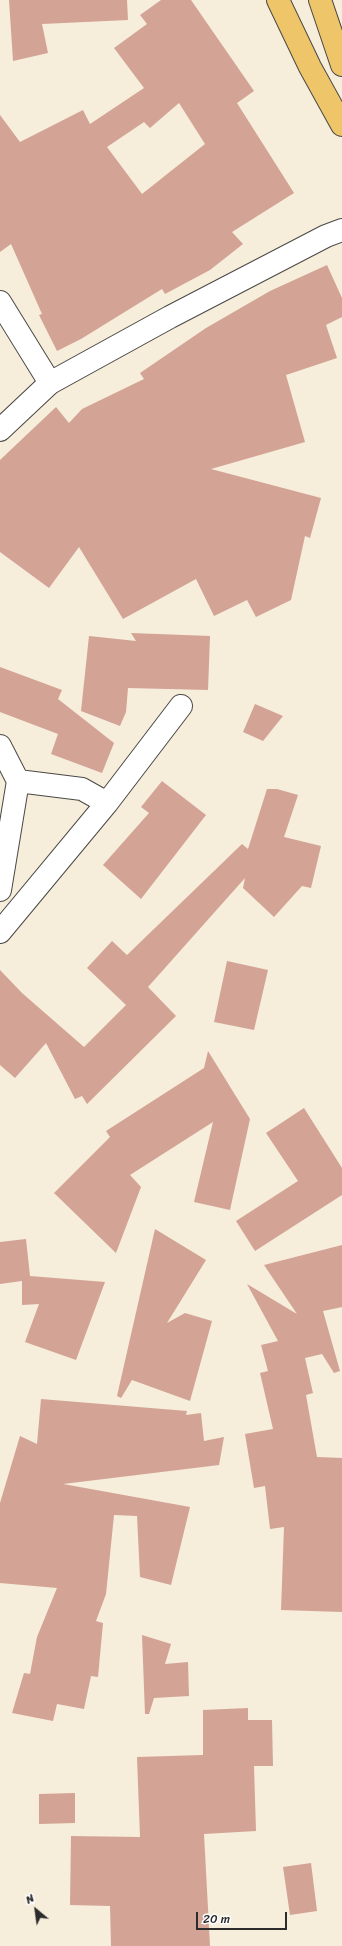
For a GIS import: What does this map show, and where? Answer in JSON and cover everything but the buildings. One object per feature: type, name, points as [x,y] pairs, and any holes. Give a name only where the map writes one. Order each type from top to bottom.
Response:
[{"type":"highway","points":[[278,0],[310,67],[342,125]]},
{"type":"highway","points":[[320,0],[342,65]]},
{"type":"street","points":[[0,430],[50,383],[170,317],[326,236],[342,230]]},
{"type":"street","points":[[0,302],[50,383]]},
{"type":"street","points":[[0,932],[107,803],[181,706]]},
{"type":"street","points":[[0,746],[18,781],[0,890]]},
{"type":"street","points":[[18,781],[82,789],[107,803]]}]
